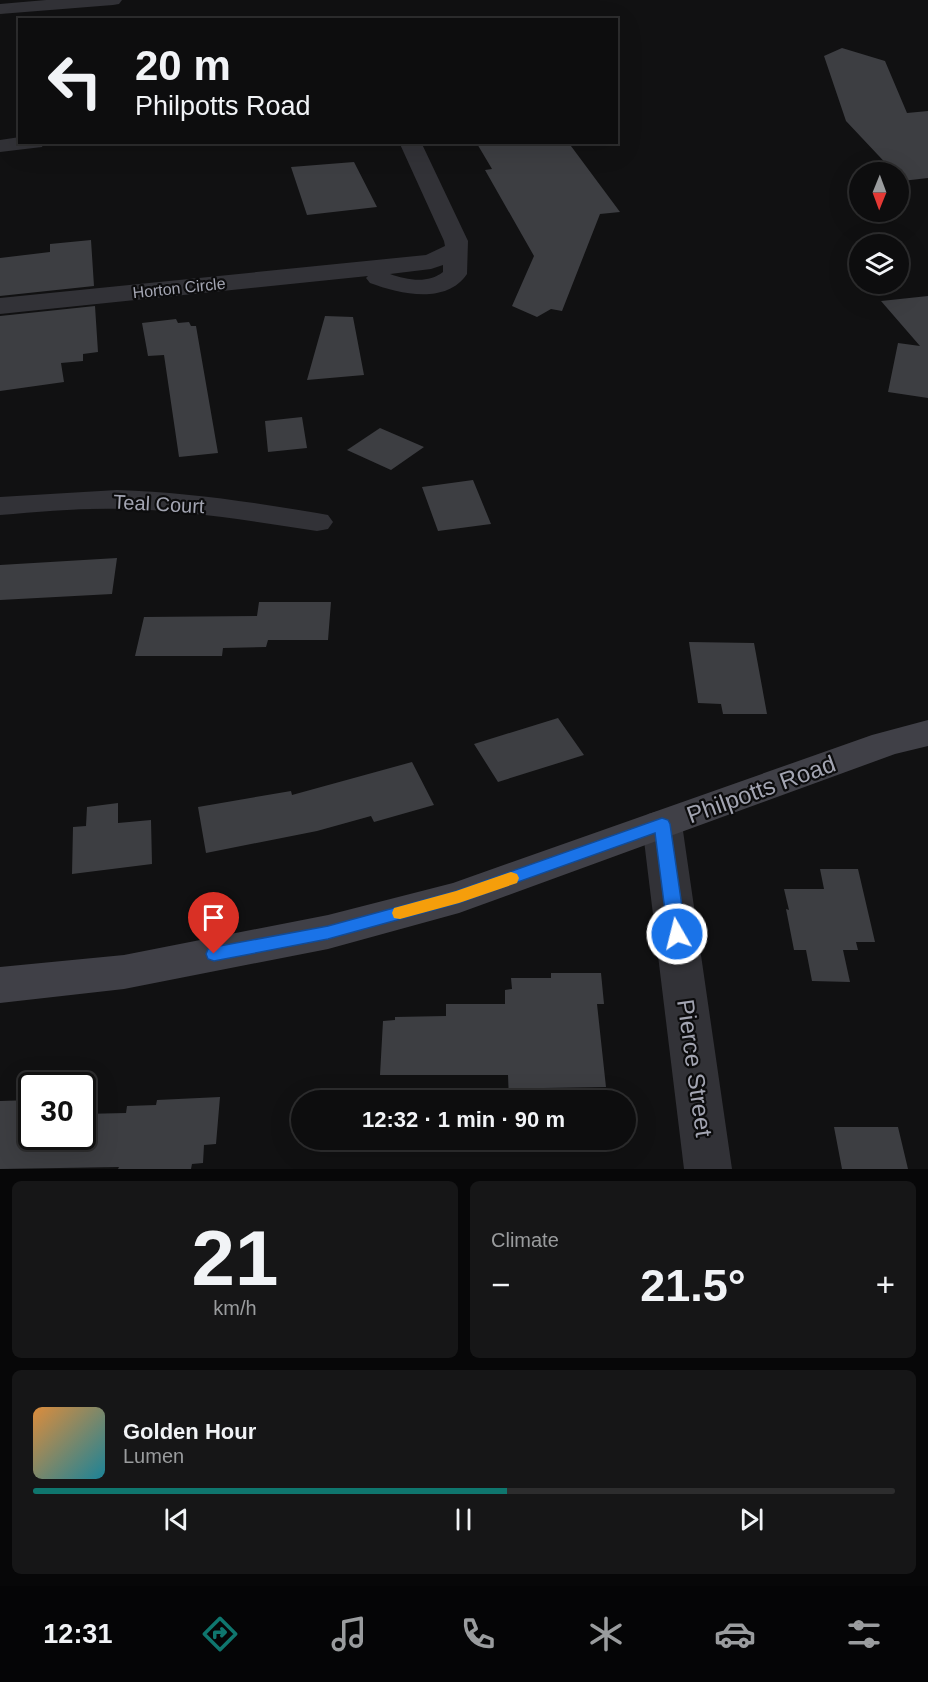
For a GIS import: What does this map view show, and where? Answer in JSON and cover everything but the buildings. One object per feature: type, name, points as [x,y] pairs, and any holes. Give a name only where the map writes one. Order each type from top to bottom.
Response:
[{"type":"street","points":[[0,9],[113,0]]},
{"type":"street","points":[[0,146],[18,144]]},
{"type":"street","name":"Horton Circle","points":[[0,306],[358,270],[392,283],[411,287],[441,284],[455,274],[456,241],[411,144]]},
{"type":"street","name":"Teal Court","points":[[0,506],[130,500],[162,501],[240,509],[317,522]]},
{"type":"street","name":"Philpotts Road","points":[[0,985],[124,972],[328,932],[459,897],[885,744],[928,733]]},
{"type":"street","name":"Pierce Street","points":[[662,824],[708,1169]]},
{"type":"slow traffic","points":[[400,913],[459,897],[511,878]]},
{"type":"route","points":[[214,954],[328,932],[459,897],[662,824],[677,934]]}]
